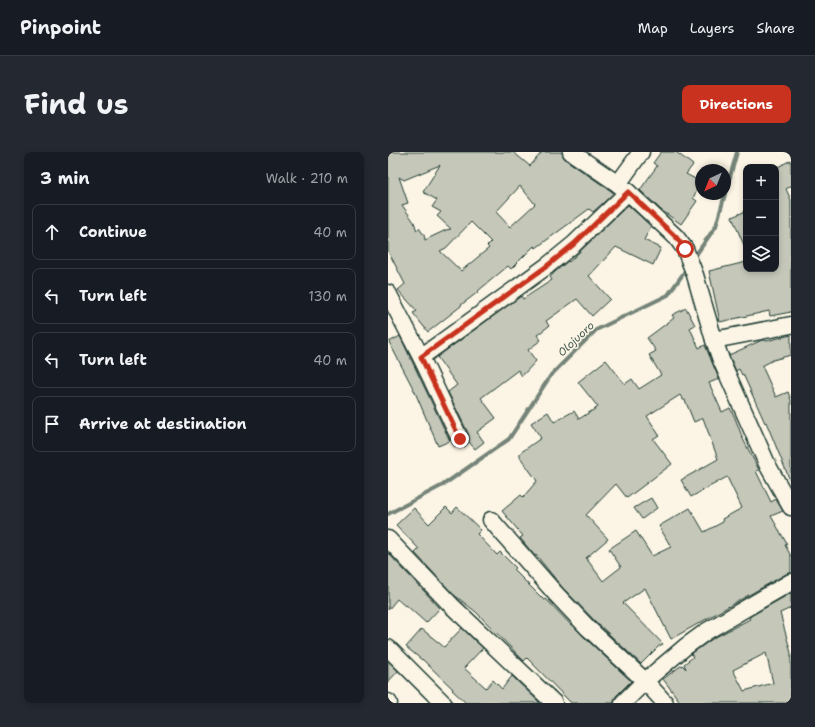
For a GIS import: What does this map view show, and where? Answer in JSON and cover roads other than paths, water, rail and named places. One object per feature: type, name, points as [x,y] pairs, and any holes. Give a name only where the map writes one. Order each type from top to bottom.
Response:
[{"type":"street","points":[[571,152],[623,188],[676,237],[685,249],[721,360],[768,466],[791,507]]},
{"type":"street","points":[[421,357],[547,266],[574,244],[623,188],[641,152]]},
{"type":"street","points":[[388,294],[421,357],[460,439]]},
{"type":"street","points":[[714,340],[791,325]]},
{"type":"street","points":[[491,520],[588,628],[645,681],[665,703]]},
{"type":"street","points":[[388,539],[452,606],[554,703]]},
{"type":"street","points":[[623,703],[645,681],[685,647],[707,631],[791,582]]},
{"type":"street","points":[[388,648],[443,703]]},
{"type":"waterway","name":"Olojuoro","points":[[693,259],[716,226],[737,152]]},
{"type":"waterway","name":"Olojuoro","points":[[388,514],[443,485],[509,439],[551,375],[596,330],[668,295],[688,267]]}]
